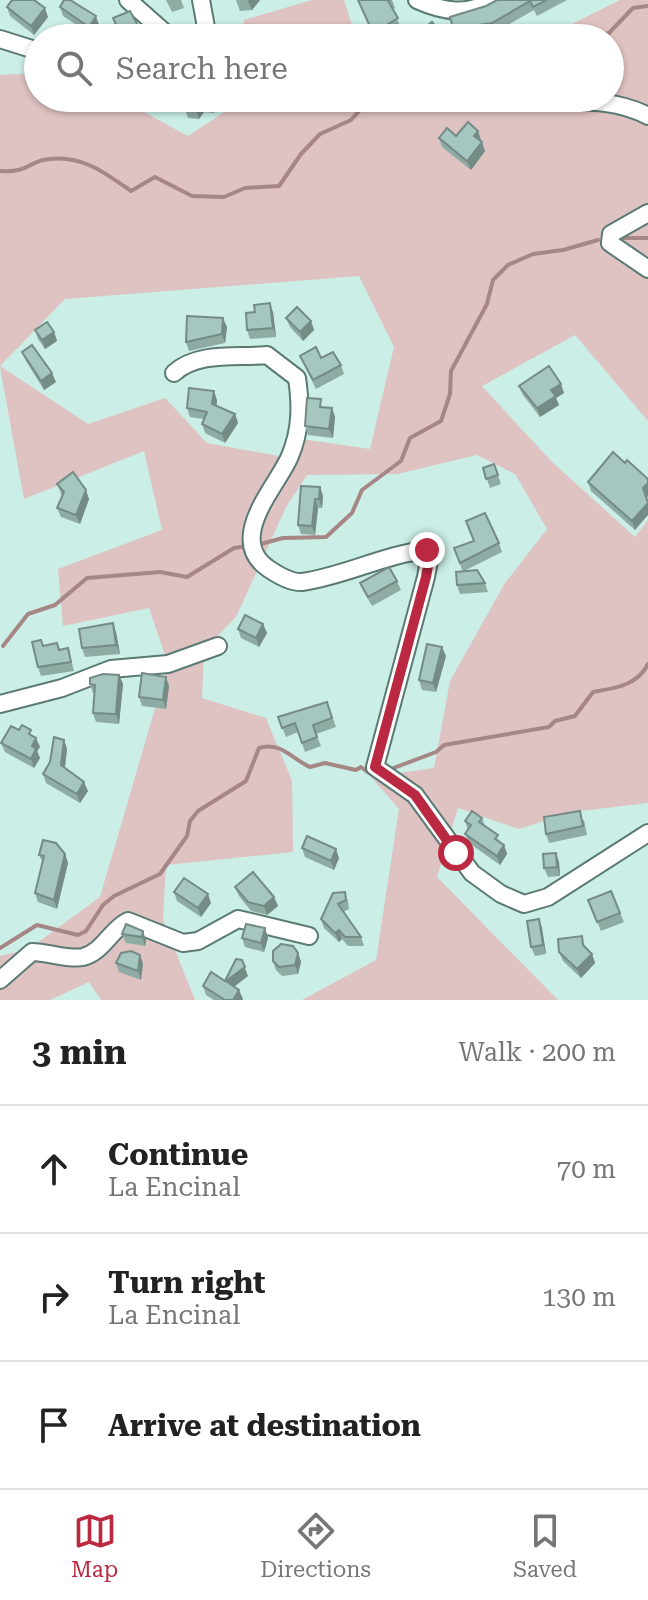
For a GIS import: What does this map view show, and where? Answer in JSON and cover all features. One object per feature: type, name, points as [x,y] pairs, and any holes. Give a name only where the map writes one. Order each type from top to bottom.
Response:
[{"type":"street","points":[[128,0],[155,24]]},
{"type":"street","points":[[201,0],[205,24]]},
{"type":"street","points":[[417,0],[444,12],[479,9],[494,0]]},
{"type":"street","points":[[0,39],[24,47]]},
{"type":"street","points":[[624,107],[648,116]]},
{"type":"street","points":[[648,213],[611,234],[610,243],[648,269]]},
{"type":"street","points":[[174,373],[183,365],[203,358],[267,355],[297,378],[301,411],[290,458],[263,497],[251,540],[255,554],[264,566],[299,583],[427,550],[430,555],[375,767],[415,795],[472,873],[501,894],[524,904],[548,897],[648,833]]},
{"type":"street","points":[[0,704],[62,688],[111,669],[168,664],[218,646]]},
{"type":"street","points":[[0,980],[32,952],[83,957],[97,950],[115,927],[128,921],[183,943],[198,941],[238,919],[309,936]]},
{"type":"shaded area","points":[[312,0],[344,0],[352,24],[243,24],[244,20]]},
{"type":"shaded area","points":[[620,0],[648,0],[648,421],[575,335],[482,386],[552,462],[635,537],[648,520],[648,803],[572,812],[519,829],[458,808],[437,877],[558,1000],[302,1000],[376,960],[399,809],[371,777],[434,768],[450,681],[505,583],[547,529],[515,474],[477,455],[397,474],[307,475],[286,507],[236,617],[204,650],[202,698],[266,718],[292,781],[293,852],[166,865],[163,920],[195,1000],[101,1000],[89,982],[50,1000],[0,1000],[0,956],[29,949],[100,897],[168,664],[149,608],[63,626],[58,569],[162,530],[144,451],[24,499],[0,367],[0,366],[0,75],[24,74],[24,112],[144,112],[188,136],[224,112],[624,112],[624,24],[572,24]],"holes":[[[359,276],[394,347],[370,449],[295,438],[289,458],[207,443],[165,398],[88,424],[0,366],[65,299]]]},
{"type":"building","points":[[12,0],[34,0],[45,8],[33,24],[28,24],[7,7]]},
{"type":"building","points":[[64,0],[70,0],[96,16],[91,24],[85,24],[60,7]]},
{"type":"building","points":[[358,0],[390,0],[398,18],[388,24],[369,24]]},
{"type":"building","points":[[497,0],[547,0],[533,7],[530,1],[492,23],[452,24],[450,17]]},
{"type":"building","points":[[130,11],[137,24],[116,24],[113,18]]},
{"type":"building","points":[[468,122],[478,131],[474,136],[482,142],[467,161],[439,138],[447,128],[456,136]]},
{"type":"building","points":[[270,303],[273,328],[247,330],[246,313],[255,312],[254,305]]},
{"type":"building","points":[[297,307],[311,321],[300,332],[286,318]]},
{"type":"building","points":[[187,316],[223,318],[222,334],[186,342]]},
{"type":"building","points":[[47,322],[54,332],[42,340],[35,330]]},
{"type":"building","points":[[32,345],[52,373],[41,381],[22,352]]},
{"type":"building","points":[[316,347],[321,358],[333,352],[341,365],[313,380],[300,356]]},
{"type":"building","points":[[549,366],[561,384],[551,390],[556,396],[537,408],[519,386]]},
{"type":"building","points":[[189,388],[214,391],[212,404],[235,414],[222,434],[202,424],[207,412],[187,408]]},
{"type":"building","points":[[307,398],[321,399],[320,407],[332,408],[329,429],[305,426]]},
{"type":"building","points":[[613,452],[648,479],[643,488],[648,503],[632,521],[588,482]]},
{"type":"building","points":[[494,464],[498,475],[486,479],[483,468]]},
{"type":"building","points":[[73,472],[86,490],[76,515],[57,508],[64,492],[57,484]]},
{"type":"building","points":[[301,486],[320,487],[319,499],[315,499],[312,526],[298,525]]},
{"type":"building","points":[[485,513],[499,543],[460,563],[454,548],[474,541],[466,521]]},
{"type":"building","points":[[389,567],[397,581],[368,597],[360,583]]},
{"type":"building","points":[[477,570],[485,583],[457,585],[456,572]]},
{"type":"building","points":[[245,615],[263,624],[256,638],[238,629]]},
{"type":"building","points":[[113,623],[116,645],[82,648],[79,629]]},
{"type":"building","points":[[41,640],[43,646],[57,643],[59,650],[68,648],[71,662],[38,667],[32,642]]},
{"type":"building","points":[[427,644],[442,647],[433,683],[419,680]]},
{"type":"building","points":[[142,673],[166,677],[163,700],[139,697]]},
{"type":"building","points":[[103,674],[119,675],[116,714],[93,713],[95,685],[90,684],[90,678]]},
{"type":"building","points":[[327,702],[332,718],[313,725],[317,737],[302,743],[295,723],[282,728],[278,717]]},
{"type":"building","points":[[22,725],[31,730],[29,734],[36,738],[32,746],[36,749],[31,759],[1,743],[11,726],[19,730]]},
{"type":"building","points":[[54,737],[64,740],[61,765],[84,782],[77,794],[43,774],[50,762]]},
{"type":"building","points":[[472,811],[482,818],[479,822],[498,835],[495,839],[504,845],[497,856],[465,834],[471,825],[465,821]]},
{"type":"building","points":[[580,811],[583,826],[546,834],[544,817]]},
{"type":"building","points":[[307,836],[336,849],[331,861],[302,848]]},
{"type":"building","points":[[43,840],[56,843],[65,854],[54,900],[35,893],[44,856],[39,855]]},
{"type":"building","points":[[556,853],[557,867],[544,868],[543,854]]},
{"type":"building","points":[[253,872],[274,897],[264,906],[248,902],[235,887]]},
{"type":"building","points":[[184,878],[208,894],[198,908],[174,892]]},
{"type":"building","points":[[611,891],[620,913],[597,922],[588,900]]},
{"type":"building","points":[[345,892],[346,900],[338,904],[361,937],[345,937],[339,930],[335,933],[321,919],[333,893]]},
{"type":"building","points":[[539,919],[543,945],[531,947],[527,921]]},
{"type":"building","points":[[126,924],[143,931],[142,937],[122,934]]},
{"type":"building","points":[[246,924],[265,928],[261,943],[242,938]]},
{"type":"building","points":[[582,936],[583,945],[592,954],[577,969],[559,952],[558,939]]},
{"type":"building","points":[[281,944],[293,946],[298,953],[295,965],[279,967],[273,961],[273,951]]},
{"type":"building","points":[[131,951],[140,955],[138,971],[116,963],[121,953]]},
{"type":"building","points":[[236,959],[242,960],[245,967],[226,981],[239,990],[233,1000],[225,1000],[203,986],[211,972],[225,981]]},
{"type":"waterway","points":[[618,24],[633,8],[648,6]]},
{"type":"waterway","points":[[0,171],[23,169],[37,162],[61,158],[93,167],[131,191],[155,177],[192,196],[224,197],[245,188],[279,186],[301,154],[320,134],[351,120],[358,112]]},
{"type":"waterway","points":[[619,238],[648,238]]},
{"type":"waterway","points":[[257,545],[283,538],[326,537],[352,513],[362,490],[401,461],[410,438],[441,421],[450,394],[451,371],[487,304],[493,280],[508,265],[533,254],[563,250],[598,240]]},
{"type":"waterway","points":[[3,646],[28,614],[55,605],[87,578],[160,572],[187,577],[234,548],[248,546]]},
{"type":"waterway","points":[[391,769],[436,752],[444,745],[549,727],[555,721],[575,716],[593,692],[632,681],[648,664]]},
{"type":"waterway","points":[[0,948],[37,925],[78,935],[86,931],[103,905],[114,896],[160,874],[187,836],[190,821],[198,811],[246,781],[259,748],[280,749],[310,767],[325,763],[356,770],[361,767],[369,773]]},
{"type":"route","points":[[427,550],[430,555],[426,577],[377,750],[375,767],[415,795],[456,853]]}]
